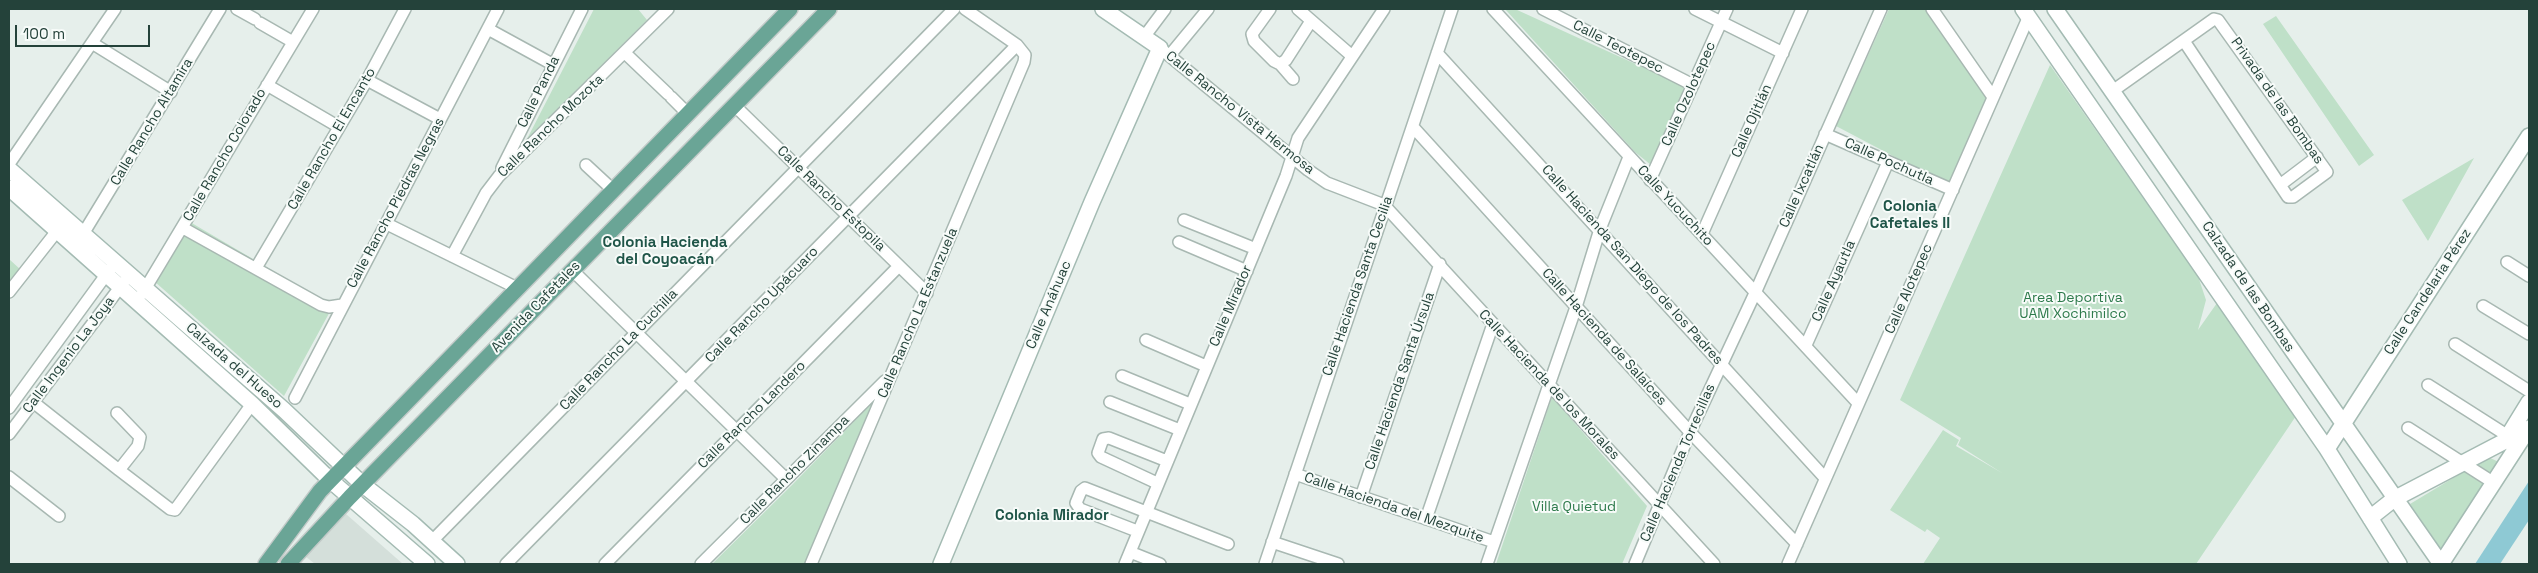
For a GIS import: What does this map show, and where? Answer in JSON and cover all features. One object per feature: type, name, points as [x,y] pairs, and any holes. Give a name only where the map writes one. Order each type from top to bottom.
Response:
[{"type":"main road","name":"Avenida Cafetales","points":[[266,564],[330,480],[343,466],[790,9]]},
{"type":"main road","name":"Avenida Cafetales","points":[[288,564],[362,484],[828,9]]},
{"type":"main road","name":"Calzada de las Bombas","points":[[2055,9],[2114,90],[2342,425],[2441,564]]},
{"type":"main road","name":"Calle Rancho Vista Hermosa","points":[[1111,11],[1165,52]]},
{"type":"main road","name":"Calzada de las Bombas","points":[[2026,13],[2327,449],[2399,564]]},
{"type":"main road","name":"Calle Anáhuac","points":[[941,564],[1092,202],[1165,52]]},
{"type":"main road","name":"Calle Candelaria Pérez","points":[[2327,449],[2529,136]]},
{"type":"main road","name":"Calzada del Hueso","points":[[9,169],[87,229],[110,269]]},
{"type":"main road","name":"Calzada del Hueso","points":[[9,188],[57,231],[124,281],[136,301],[252,404],[330,480],[427,564]]},
{"type":"main road","name":"Calzada del Hueso","points":[[124,281],[146,289],[284,410],[362,484],[458,564]]},
{"type":"main road","points":[[2370,518],[2394,499],[2505,441],[2529,402]]},
{"type":"main road","points":[[2441,564],[2529,428]]},
{"type":"street","points":[[9,164],[115,9]]},
{"type":"street","name":"Calle Rancho Altamira","points":[[87,229],[220,9]]},
{"type":"street","points":[[237,9],[293,42]]},
{"type":"street","name":"Calle Rancho Colorado","points":[[136,301],[146,289],[183,228],[313,9]]},
{"type":"street","name":"Calle Rancho El Encanto","points":[[256,268],[367,80],[405,9]]},
{"type":"street","name":"Calle Rancho Piedras Negras","points":[[294,398],[342,305],[387,224],[498,9]]},
{"type":"street","name":"Calle Panda","points":[[499,176],[552,64],[582,9]]},
{"type":"street","name":"Calle Rancho La Cuchilla","points":[[432,541],[954,9]]},
{"type":"street","points":[[965,9],[1017,44]]},
{"type":"street","points":[[1165,52],[1208,9]]},
{"type":"street","points":[[1270,9],[1252,34],[1254,41],[1294,79]]},
{"type":"street","points":[[1298,9],[1352,56]]},
{"type":"street","name":"Calle Mirador","points":[[1125,564],[1137,531],[1286,176],[1298,138],[1384,9]]},
{"type":"street","name":"Calle Hacienda Santa Cecilia","points":[[1265,564],[1384,205],[1413,127],[1452,9]]},
{"type":"street","name":"Calle Yucuchito","points":[[1493,9],[1857,402]]},
{"type":"street","name":"Calle Teotepec","points":[[1544,9],[1693,84]]},
{"type":"street","points":[[1695,9],[1783,53]]},
{"type":"street","name":"Calle Ozolotepec","points":[[1650,180],[1727,9]]},
{"type":"street","name":"Calle Ojitlán","points":[[1702,234],[1802,9]]},
{"type":"street","name":"Calle Ixcatlán","points":[[1722,363],[1756,291],[1881,9]]},
{"type":"street","points":[[1932,9],[1994,97]]},
{"type":"street","name":"Calle Rancho Mozota","points":[[452,256],[486,193],[499,176],[625,53],[662,11]]},
{"type":"street","points":[[1144,37],[1158,11]]},
{"type":"street","name":"Calle Alotepec","points":[[1788,564],[1857,402],[1994,97],[2026,13]]},
{"type":"street","name":"Privada de las Bombas","points":[[2114,90],[2214,19],[2222,22],[2327,172],[2294,197],[2288,197],[2184,41]]},
{"type":"street","points":[[1280,64],[1286,60],[1311,21]]},
{"type":"street","points":[[488,29],[552,64]]},
{"type":"street","points":[[92,42],[171,92]]},
{"type":"street","name":"Calle Rancho La Estanzuela","points":[[811,564],[1024,62],[1025,55],[1017,44]]},
{"type":"street","name":"Calle Rancho Upácuaro","points":[[506,564],[1017,44]]},
{"type":"street","name":"Calle Rancho Vista Hermosa","points":[[1165,52],[1308,170],[1327,183],[1384,205]]},
{"type":"street","name":"Calle Hacienda San Diego de los Padres","points":[[1438,52],[1825,478]]},
{"type":"street","points":[[625,53],[688,114]]},
{"type":"street","points":[[367,80],[440,119]]},
{"type":"street","points":[[267,85],[339,127]]},
{"type":"street","name":"Calle Rancho Estopila","points":[[734,105],[927,293]]},
{"type":"street","name":"Calle Hacienda de Salaíces","points":[[1413,127],[1690,432],[1797,544]]},
{"type":"street","name":"Calle Pochutla","points":[[1825,134],[1953,190]]},
{"type":"street","points":[[1487,564],[1576,307],[1600,229],[1629,157]]},
{"type":"street","points":[[2280,185],[2317,157]]},
{"type":"street","name":"Calle Ayautla","points":[[1806,345],[1888,162]]},
{"type":"street","points":[[586,165],[613,190]]},
{"type":"street","name":"Calle Hacienda de los Morales","points":[[1384,205],[1440,264],[1712,564]]},
{"type":"street","points":[[1184,220],[1256,249]]},
{"type":"street","points":[[387,224],[518,288]]},
{"type":"street","points":[[183,228],[321,305],[329,307],[342,305]]},
{"type":"street","points":[[9,292],[57,231]]},
{"type":"street","points":[[1180,242],[1247,271]]},
{"type":"street","points":[[2506,262],[2529,276]]},
{"type":"street","name":"Calle Hacienda Santa Úrsula","points":[[1361,497],[1440,264]]},
{"type":"street","name":"Calle Rancho Landero","points":[[605,564],[899,266]]},
{"type":"street","name":"Calle Ingenio La Joya","points":[[9,408],[110,269]]},
{"type":"street","points":[[572,270],[785,478]]},
{"type":"street","name":"Calle Ingenio La Joya","points":[[9,434],[124,281]]},
{"type":"street","points":[[2483,306],[2529,334]]},
{"type":"street","points":[[1426,519],[1493,324]]},
{"type":"street","points":[[1146,340],[1206,366]]},
{"type":"street","points":[[2455,344],[2529,391]]},
{"type":"street","name":"Calle Hacienda Torrecillas","points":[[1635,564],[1690,432],[1722,363]]},
{"type":"street","points":[[1122,376],[1190,404]]},
{"type":"street","name":"Calle Rancho Zinampa","points":[[701,564],[785,478],[890,377]]},
{"type":"street","points":[[2428,386],[2508,436]]},
{"type":"street","points":[[33,402],[170,510],[174,510],[252,404]]},
{"type":"street","points":[[1110,402],[1180,430]]},
{"type":"street","points":[[117,413],[140,436],[138,446],[120,470]]},
{"type":"street","points":[[2408,428],[2494,483]]},
{"type":"street","points":[[1157,483],[1101,457],[1098,453],[1103,439],[1109,438],[1167,461]]},
{"type":"street","name":"Calle Hacienda del Mezquite","points":[[1294,474],[1494,542]]},
{"type":"street","points":[[9,477],[59,516]]},
{"type":"street","points":[[1137,531],[1080,509],[1076,503],[1080,491],[1085,488],[1228,544]]},
{"type":"street","points":[[1272,542],[1338,564]]},
{"type":"street","points":[[1130,552],[1160,564]]},
{"type":"shaded area","points":[[346,514],[403,564],[315,564],[305,556]]},
{"type":"green space","points":[[594,9],[638,9],[647,20],[527,139]]},
{"type":"green space","points":[[1505,9],[1515,9],[1686,87],[1651,165],[1635,152]]},
{"type":"green space","points":[[1889,9],[1927,9],[1988,95],[1950,186],[1836,126]]},
{"type":"green space","points":[[2276,16],[2374,155],[2359,166],[2263,24]]},
{"type":"green space","name":"Area Deportiva UAM Xochimilco","points":[[2050,65],[2198,276],[2206,300],[2198,330],[2217,303],[2296,416],[2196,564],[1923,564],[1940,538],[1927,529],[1925,532],[1890,510],[1943,430],[1959,440],[1956,446],[2002,473],[1958,445],[1961,438],[1900,400]]},
{"type":"green space","points":[[2474,158],[2428,241],[2402,200]]},
{"type":"green space","points":[[190,222],[333,306],[284,396],[154,281]]},
{"type":"green space","points":[[9,259],[21,270],[9,285]]},
{"type":"green space","name":"Villa Quietud","points":[[1552,397],[1647,506],[1622,564],[1496,564]]},
{"type":"green space","points":[[875,400],[805,564],[712,564],[792,485]]},
{"type":"green space","points":[[2488,457],[2501,463],[2443,552],[2410,504]]},
{"type":"water","points":[[2529,481],[2529,520],[2500,564],[2475,564]]},
{"type":"district","name":"Colonia Cafetales II","points":[[1910,216]]},
{"type":"district","name":"Colonia Hacienda del Coyoacán","points":[[665,252]]},
{"type":"district","name":"Colonia Mirador","points":[[1052,516]]}]
